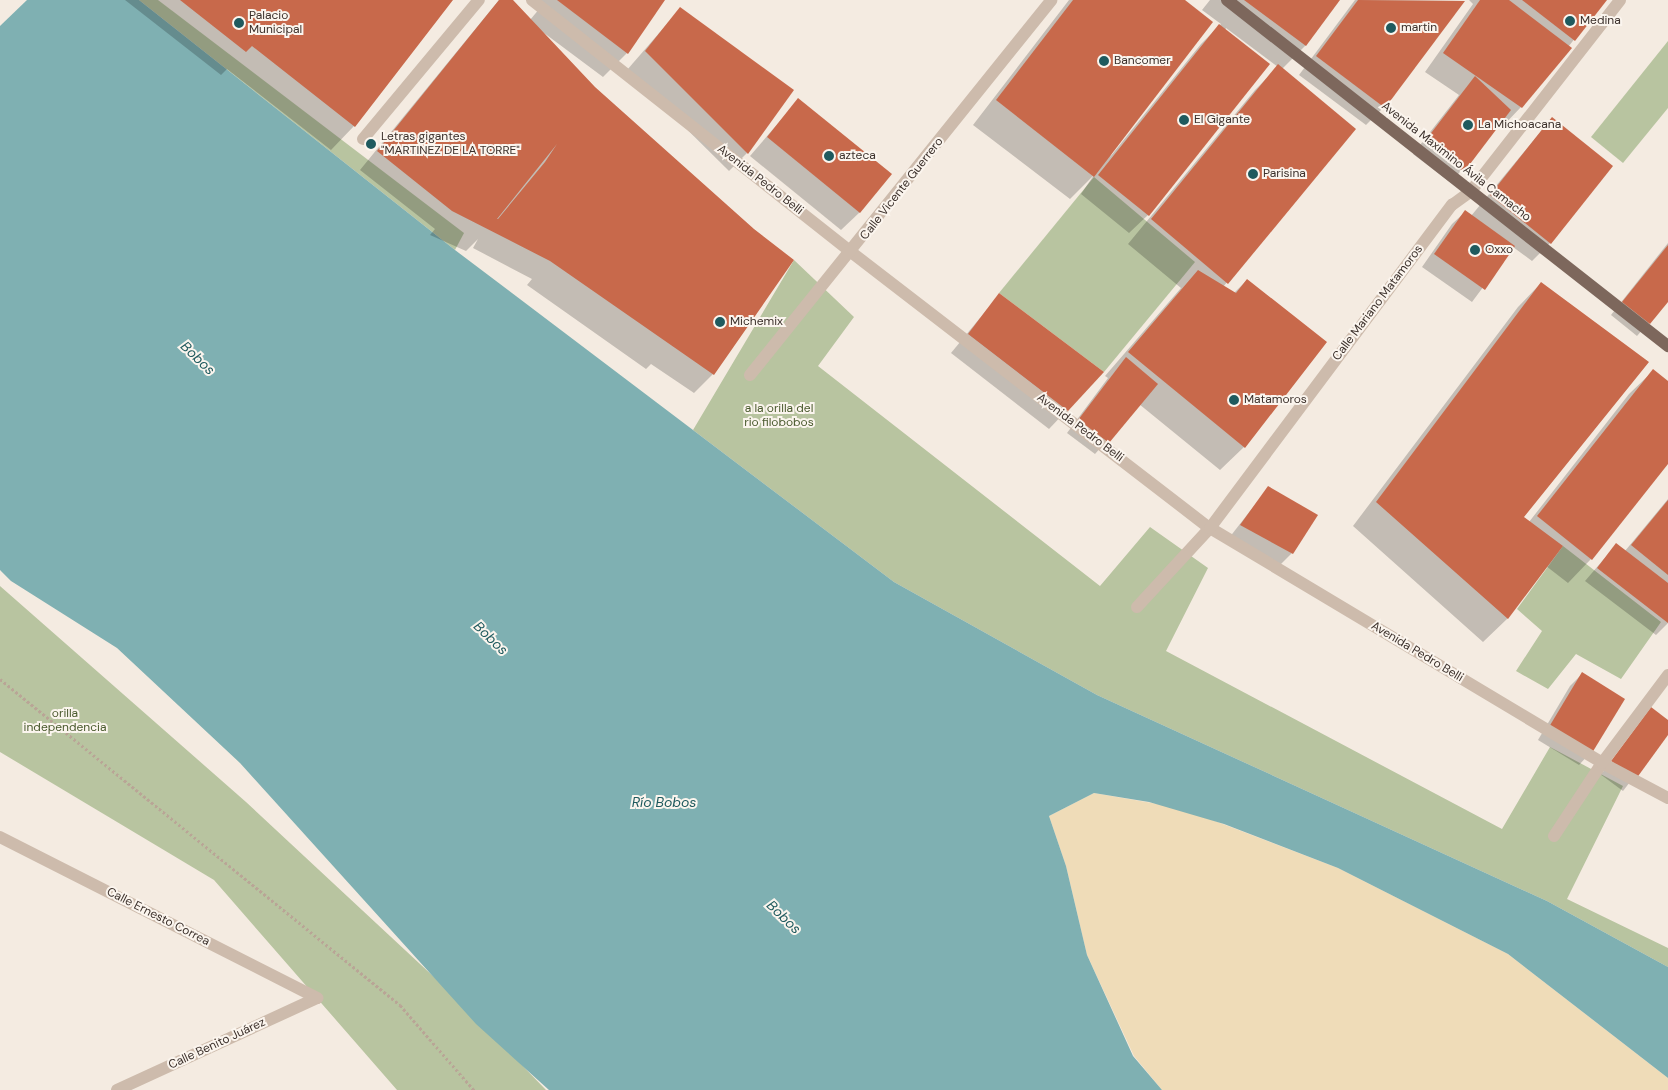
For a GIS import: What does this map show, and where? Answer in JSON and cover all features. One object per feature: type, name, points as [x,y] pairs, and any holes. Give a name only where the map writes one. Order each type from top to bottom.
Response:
[{"type":"main road","name":"Avenida Maximino Ávila Camacho","points":[[1227,0],[1668,346]]},
{"type":"street","points":[[363,139],[479,0]]},
{"type":"street","name":"Avenida Pedro Belli","points":[[532,0],[851,252],[1210,528],[1602,763],[1668,798]]},
{"type":"street","name":"Calle Vicente Guerrero","points":[[750,375],[851,252],[1052,0]]},
{"type":"street","name":"Calle Mariano Matamoros","points":[[1137,607],[1210,528],[1452,205],[1471,191],[1620,0]]},
{"type":"street","points":[[1554,836],[1602,763],[1668,675]]},
{"type":"street","name":"Calle Ernesto Correa","points":[[0,837],[317,998]]},
{"type":"street","name":"Calle Benito Juárez","points":[[117,1090],[317,998]]},
{"type":"path","points":[[0,679],[400,1005],[474,1090]]},
{"type":"green space","points":[[139,0],[158,0],[464,233],[455,250]]},
{"type":"green space","points":[[1668,41],[1668,108],[1623,163],[1591,137]]},
{"type":"green space","points":[[1094,177],[1195,262],[1104,372],[999,293]]},
{"type":"green space","name":"a la orilla del rio filobobos","points":[[794,260],[854,317],[818,366],[1100,586],[1150,527],[1208,568],[1166,651],[1502,829],[1550,747],[1623,786],[1567,899],[1668,948],[1668,967],[1547,901],[1097,695],[894,582],[693,430]]},
{"type":"green space","points":[[1563,546],[1661,622],[1621,679],[1576,654],[1548,689],[1516,671],[1542,631],[1517,609]]},
{"type":"green space","name":"orilla independencia","points":[[0,586],[246,802],[463,1004],[546,1090],[397,1090],[214,880],[0,752]]},
{"type":"sand","points":[[1094,793],[1181,808],[1338,868],[1508,954],[1668,1078],[1668,1090],[1162,1090],[1134,1056],[1087,955],[1066,866],[1049,816]]},
{"type":"water","name":"Río Bobos","points":[[0,0],[139,0],[455,250],[894,582],[1097,695],[1547,901],[1668,967],[1668,1078],[1508,954],[1338,868],[1224,824],[1149,802],[1094,793],[1049,816],[1066,866],[1087,955],[1133,1056],[1162,1090],[549,1090],[476,1024],[240,763],[117,648],[11,581],[0,570]]},
{"type":"pier","points":[[0,0],[27,0],[0,26]]},
{"type":"building","points":[[180,0],[453,0],[355,127],[252,46],[246,52]]},
{"type":"building","points":[[499,0],[513,0],[595,87],[754,229],[794,260],[714,375],[550,261],[452,211],[377,151]],"holes":[[[557,144],[545,162],[498,219],[497,219]]]},
{"type":"building","points":[[557,0],[665,0],[628,54]]},
{"type":"building","name":"Bancomer","points":[[1073,0],[1185,0],[1213,22],[1094,177],[996,100]]},
{"type":"building","points":[[1244,0],[1340,0],[1306,46]]},
{"type":"building","name":"martin","points":[[1358,0],[1465,1],[1385,108],[1316,56]]},
{"type":"building","points":[[1480,0],[1509,0],[1572,48],[1522,108],[1443,53]]},
{"type":"building","name":"Medina","points":[[1522,0],[1607,0],[1575,41]]},
{"type":"building","points":[[680,7],[794,90],[748,154],[645,51]]},
{"type":"building","name":"El Gigante","points":[[1219,24],[1270,64],[1149,216],[1098,175]]},
{"type":"building","name":"Parisina","points":[[1278,64],[1356,129],[1228,284],[1151,219]]},
{"type":"building","name":"La Michoacana","points":[[1475,76],[1511,110],[1464,172],[1425,141]]},
{"type":"building","name":"azteca","points":[[798,98],[892,174],[860,213],[767,137]]},
{"type":"building","points":[[1552,117],[1613,166],[1551,244],[1490,195]]},
{"type":"building","name":"Oxxo","points":[[1465,210],[1515,246],[1485,290],[1434,254]]},
{"type":"building","points":[[1668,245],[1668,302],[1650,324],[1622,302]]},
{"type":"building","name":"Matamoros","points":[[1198,270],[1236,293],[1247,279],[1327,342],[1245,448],[1128,352]]},
{"type":"building","points":[[1541,282],[1649,362],[1524,517],[1563,546],[1508,619],[1376,502]]},
{"type":"building","points":[[999,293],[1104,372],[1068,411],[968,334]]},
{"type":"building","points":[[1126,357],[1158,384],[1109,443],[1078,420]]},
{"type":"building","points":[[1653,369],[1668,381],[1668,464],[1592,560],[1537,516]]},
{"type":"building","points":[[1268,486],[1318,515],[1293,554],[1240,525]]},
{"type":"building","points":[[1668,500],[1668,575],[1631,545]]},
{"type":"building","points":[[1616,543],[1668,583],[1668,623],[1597,568]]},
{"type":"building","points":[[1582,672],[1625,699],[1592,753],[1549,727]]},
{"type":"building","points":[[1651,707],[1668,720],[1668,735],[1636,779],[1611,761]]},
{"type":"place","name":"Medina","points":[[1570,21]]},
{"type":"place","name":"Palacio Municipal","points":[[239,23]]},
{"type":"place","name":"martin","points":[[1391,28]]},
{"type":"place","name":"Bancomer","points":[[1104,61]]},
{"type":"place","name":"El Gigante","points":[[1184,120]]},
{"type":"place","name":"La Michoacana","points":[[1468,125]]},
{"type":"place","name":"Letras gigantes \"MARTINEZ DE LA TORRE\"","points":[[371,144]]},
{"type":"place","name":"azteca","points":[[829,156]]},
{"type":"place","name":"Parisina","points":[[1253,174]]},
{"type":"place","name":"Oxxo","points":[[1475,250]]},
{"type":"place","name":"Michemix","points":[[720,322]]},
{"type":"place","name":"Matamoros","points":[[1234,400]]},
{"type":"water label","name":"Bobos","points":[[198,358]]},
{"type":"water label","name":"Bobos","points":[[491,638]]},
{"type":"water label","name":"Bobos","points":[[784,917]]}]
